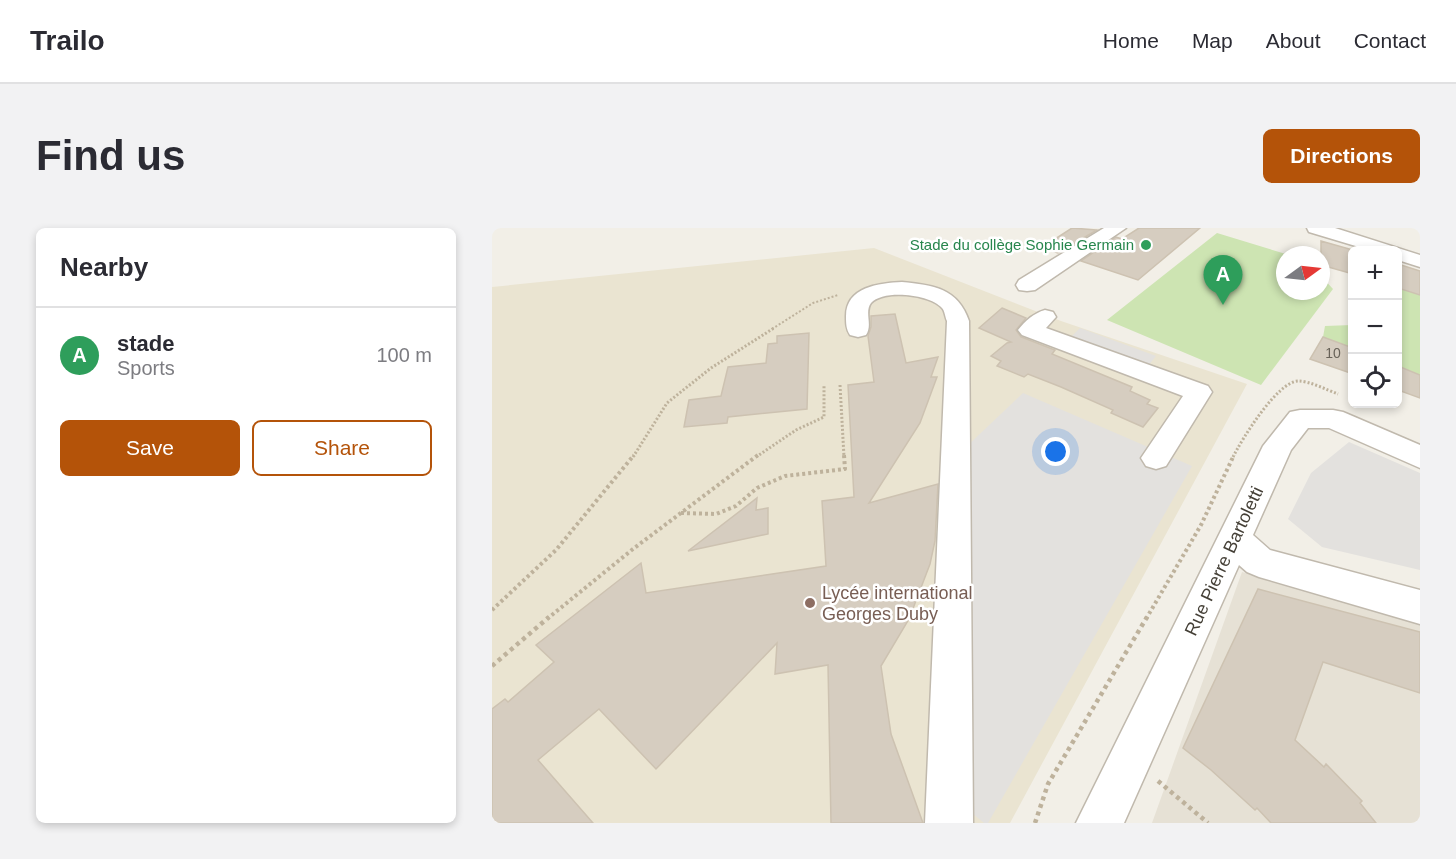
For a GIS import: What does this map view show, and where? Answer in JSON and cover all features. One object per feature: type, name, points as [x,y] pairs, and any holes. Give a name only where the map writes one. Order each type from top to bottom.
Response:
[{"type":"street","points":[[1027,285],[1117,228]]},
{"type":"street","points":[[1316,228],[1374,246]]},
{"type":"street","points":[[1402,255],[1420,261]]},
{"type":"street","points":[[858,330],[858,308],[865,296],[878,290],[896,288],[936,295],[952,305],[958,321],[949,823]]},
{"type":"street","points":[[1045,317],[1030,330],[1199,392],[1156,458]]},
{"type":"street","name":"Rue Pierre Bartoletti","points":[[1100,823],[1278,446],[1300,419],[1334,419],[1420,457]]},
{"type":"street","points":[[1235,540],[1259,562],[1420,607]]},
{"type":"path","points":[[492,610],[556,550],[598,501],[632,459],[667,403],[711,368],[813,303],[846,293],[870,294]]},
{"type":"path","points":[[1035,823],[1048,784],[1201,525],[1244,435],[1286,385],[1299,381],[1342,396]]},
{"type":"path","points":[[680,513],[716,514],[736,506],[757,488],[785,476],[845,469],[840,385]]},
{"type":"path","points":[[492,666],[559,607],[680,513],[800,426],[824,417],[824,386]]},
{"type":"path","points":[[1152,790],[1156,779],[1208,823]]},
{"type":"shaded area","name":"Lycée international Georges Duby","points":[[874,248],[1061,321],[1247,384],[1010,823],[492,823],[492,287]]},
{"type":"shaded area","points":[[1080,328],[1156,356],[1148,366],[1071,337]]},
{"type":"shaded area","points":[[1023,393],[1192,466],[988,823],[984,823],[960,803],[965,448]]},
{"type":"shaded area","points":[[1349,442],[1420,473],[1420,570],[1322,547],[1288,519],[1311,473]]},
{"type":"shaded area","points":[[1242,572],[1420,623],[1420,823],[1152,823]]},
{"type":"green space","points":[[1217,233],[1276,251],[1276,300],[1325,300],[1261,385],[1107,320]]},
{"type":"green space","points":[[1402,289],[1420,295],[1420,375],[1402,368]]},
{"type":"green space","points":[[1348,325],[1348,346],[1323,337],[1325,326]]},
{"type":"building","points":[[1072,228],[1097,230],[1058,253],[1041,248]]},
{"type":"building","name":"Stade du collège Sophie Germain","points":[[1139,228],[1200,228],[1138,280],[1081,261],[1116,237],[1122,239]]},
{"type":"building","points":[[1321,241],[1348,249],[1348,273],[1330,268],[1330,246],[1321,246]]},
{"type":"building","points":[[1402,265],[1420,271],[1420,295],[1402,289]]},
{"type":"building","points":[[1002,308],[1026,318],[1016,330],[1021,337],[1055,350],[1052,354],[1132,387],[1130,391],[1150,400],[1147,404],[1158,408],[1143,427],[1111,413],[1113,410],[1061,387],[1028,374],[1024,377],[997,366],[1001,361],[991,356],[1011,342],[979,328]]},
{"type":"building","points":[[895,314],[906,363],[938,357],[931,377],[937,377],[920,423],[869,503],[938,484],[935,541],[930,564],[909,619],[881,666],[891,734],[923,823],[831,823],[828,665],[775,674],[777,643],[656,769],[599,709],[538,760],[593,823],[492,823],[492,709],[505,699],[508,702],[554,662],[536,645],[641,563],[646,593],[826,566],[822,501],[854,497],[848,385],[874,382],[868,336],[871,316]]},
{"type":"building","points":[[809,333],[807,409],[728,417],[727,423],[684,427],[689,400],[721,396],[728,367],[766,363],[768,344],[777,343],[777,336]]},
{"type":"building","points":[[1323,337],[1348,346],[1348,372],[1310,359]]},
{"type":"building","points":[[1402,368],[1420,375],[1420,398],[1402,391]]},
{"type":"building","points":[[757,498],[756,510],[768,508],[768,534],[688,551]]},
{"type":"building","points":[[1258,589],[1420,632],[1420,693],[1323,662],[1295,740],[1324,767],[1326,764],[1362,801],[1360,803],[1376,823],[1271,823],[1257,808],[1255,810],[1183,748]]},
{"type":"place","name":"Stade du collège Sophie Germain","points":[[1146,245]]},
{"type":"place","name":"stade","points":[[1223,305]]},
{"type":"place","name":"Lycée international Georges Duby","points":[[810,603]]}]
